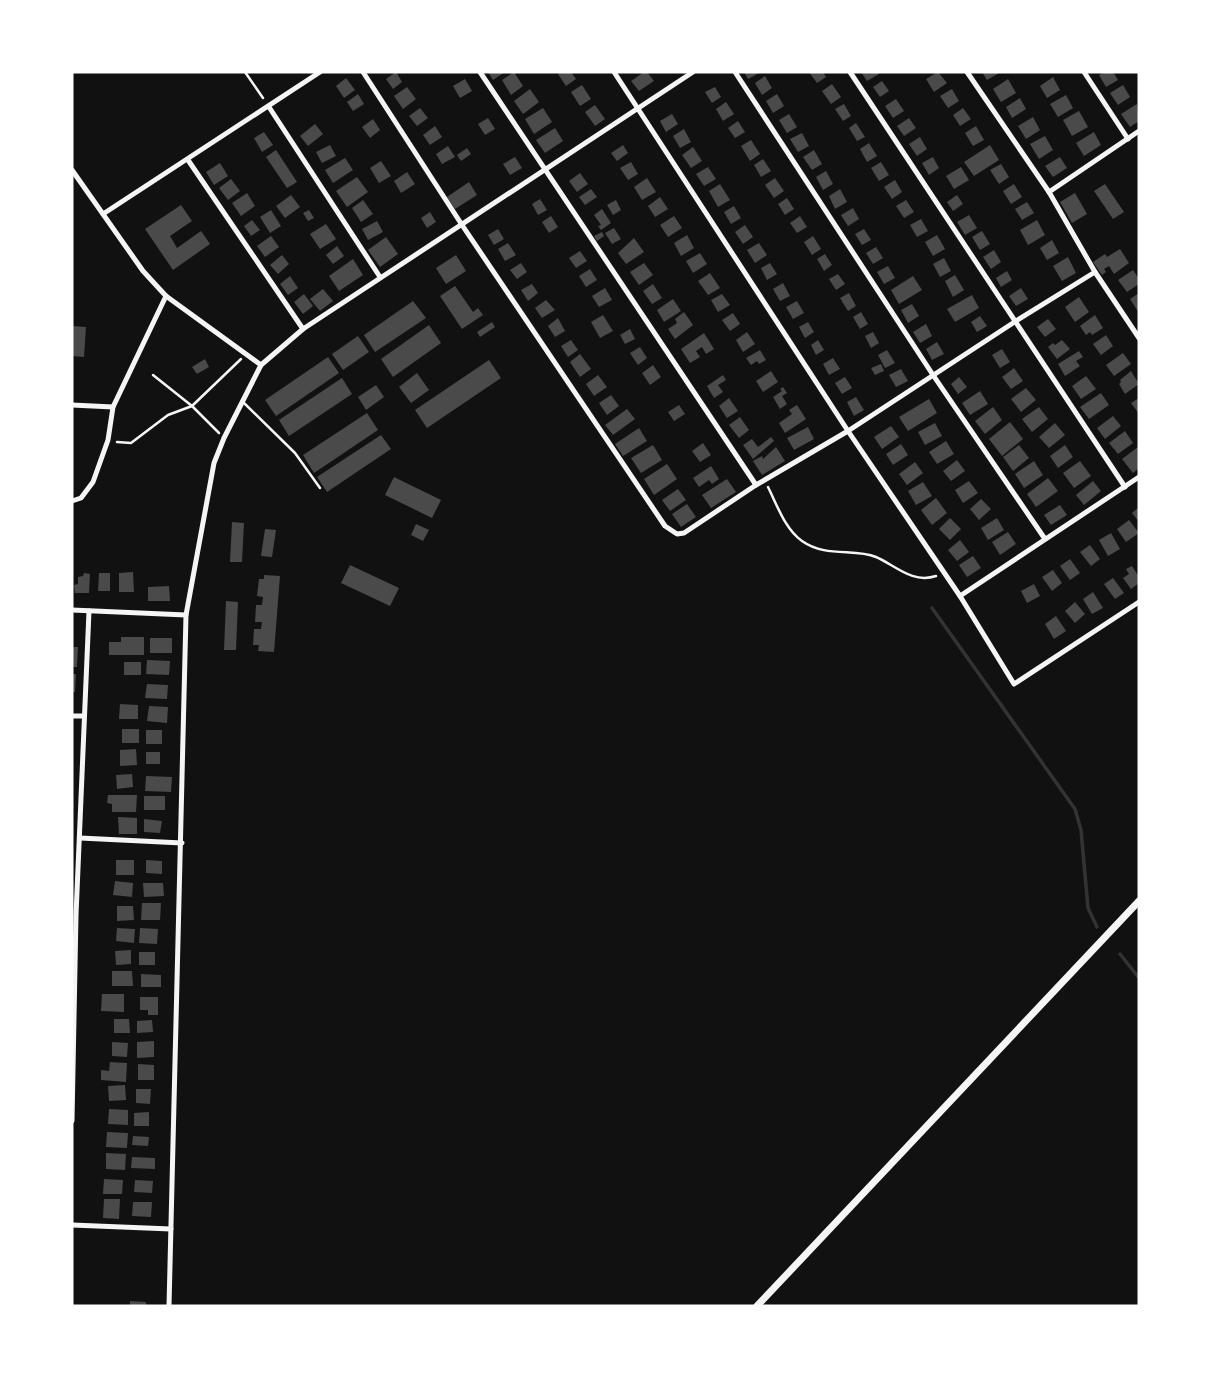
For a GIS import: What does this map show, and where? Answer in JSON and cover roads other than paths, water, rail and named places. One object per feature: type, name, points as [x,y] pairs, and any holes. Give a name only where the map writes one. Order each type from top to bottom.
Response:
[{"type":"main road","points":[[757,1306],[1139,901]]},
{"type":"street","points":[[103,214],[320,72]]},
{"type":"street","points":[[363,72],[665,526],[677,534],[684,533],[755,485],[848,431],[1095,272]]},
{"type":"street","points":[[480,72],[755,485]]},
{"type":"street","points":[[614,72],[848,431],[960,596],[1014,684],[1139,602]]},
{"type":"street","points":[[169,1306],[187,615],[214,463],[224,438],[261,365],[303,329],[693,72]]},
{"type":"street","points":[[735,72],[933,375],[1045,539]]},
{"type":"street","points":[[850,72],[1125,487]]},
{"type":"street","points":[[967,72],[1049,192],[1095,272],[1139,338]]},
{"type":"street","points":[[1084,72],[1128,139]]},
{"type":"street","points":[[269,107],[380,277]]},
{"type":"street","points":[[1049,192],[1139,131]]},
{"type":"street","points":[[188,160],[303,329]]},
{"type":"street","points":[[72,170],[143,271],[166,296],[261,365]]},
{"type":"street","points":[[72,189],[81,183]]},
{"type":"street","points":[[72,501],[81,498],[93,482],[108,440],[113,407],[166,296]]},
{"type":"street","points":[[72,405],[113,407]]},
{"type":"street","points":[[960,596],[1139,477]]},
{"type":"street","points":[[72,610],[187,615]]},
{"type":"street","points":[[72,1121],[74,915],[80,838],[89,611]]},
{"type":"street","points":[[72,716],[84,716]]},
{"type":"street","points":[[80,838],[182,843]]},
{"type":"street","points":[[72,1225],[171,1229]]},
{"type":"lane","points":[[242,401],[295,453],[320,488]]},
{"type":"waterway","points":[[932,608],[1075,809],[1081,830],[1088,908],[1097,927]]},
{"type":"waterway","points":[[1120,954],[1139,978]]}]
